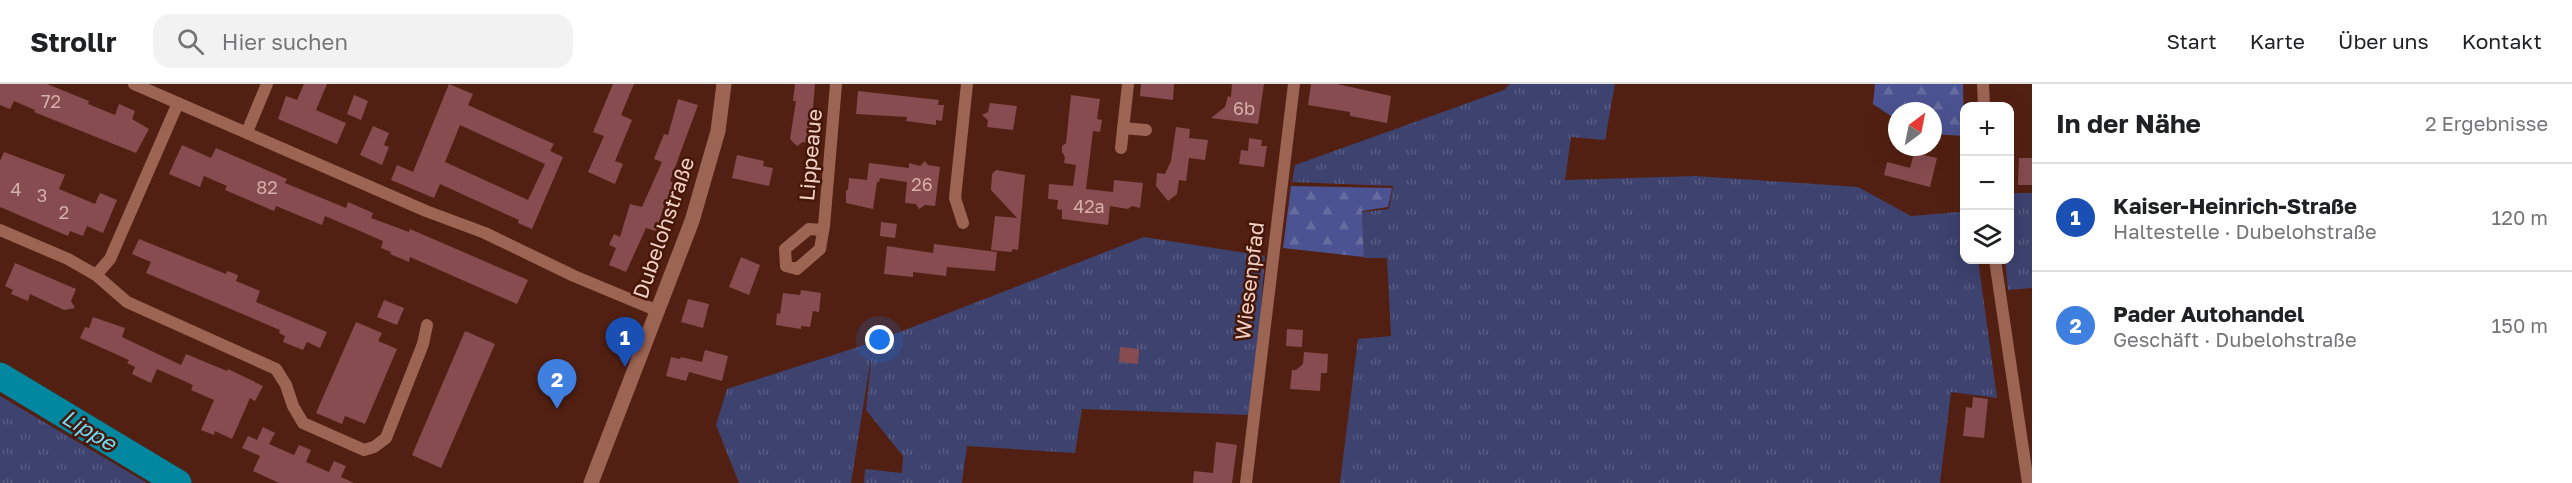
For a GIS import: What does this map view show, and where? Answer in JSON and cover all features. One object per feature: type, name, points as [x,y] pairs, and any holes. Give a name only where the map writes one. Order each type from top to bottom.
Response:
[{"type":"main road","name":"Dubelohstraße","points":[[591,483],[692,221],[718,131],[724,84]]},
{"type":"street","points":[[135,84],[426,211],[485,233],[574,276],[658,311]]},
{"type":"street","points":[[247,132],[267,84]]},
{"type":"street","name":"Lippeaue","points":[[823,230],[836,84]]},
{"type":"street","points":[[963,223],[955,198],[967,84]]},
{"type":"street","points":[[1121,148],[1128,84]]},
{"type":"street","name":"Wiesenpfad","points":[[1246,483],[1294,84]]},
{"type":"street","points":[[1983,84],[1984,102]]},
{"type":"street","points":[[96,275],[110,259],[178,103]]},
{"type":"street","points":[[1123,128],[1146,130]]},
{"type":"street","points":[[0,230],[68,259],[96,275],[127,302],[276,369],[303,423],[364,450],[374,447],[386,438],[423,344],[427,325]]},
{"type":"street","points":[[1996,264],[2028,483]]},
{"type":"green space","points":[[1510,84],[1615,84],[1605,140],[1571,137],[1565,180],[1695,176],[1858,187],[1911,216],[1960,212],[1960,264],[1979,264],[1997,398],[1951,392],[1940,483],[1340,483],[1358,339],[1391,336],[1387,258],[1364,258],[1362,212],[1389,209],[1393,186],[1292,182],[1295,165],[1504,90]]},
{"type":"green space","points":[[1875,84],[1963,84],[1963,102],[1960,102],[1960,136],[1942,135],[1942,102],[1888,102],[1888,114],[1873,104]]},
{"type":"green space","points":[[1291,186],[1392,188],[1388,207],[1362,211],[1364,257],[1283,248]]},
{"type":"green space","points":[[2014,193],[2032,193],[2032,288],[2008,290],[2005,264],[2014,264]]},
{"type":"green space","points":[[1144,237],[1265,256],[1249,415],[1082,409],[1075,453],[967,446],[962,483],[864,483],[865,469],[902,473],[903,456],[866,410],[872,351],[851,483],[739,483],[716,425],[727,389],[874,342]]},
{"type":"green space","points":[[0,396],[147,483],[0,483]]},
{"type":"building","points":[[0,84],[47,84],[89,101],[88,104],[115,115],[119,104],[135,111],[132,119],[149,129],[136,153],[34,112],[35,110],[14,101],[10,109],[0,105]]},
{"type":"building","points":[[304,84],[327,84],[316,110],[346,123],[337,144],[278,119],[286,96],[297,100]]},
{"type":"building","points":[[449,84],[473,94],[468,105],[554,144],[550,151],[563,157],[532,229],[518,223],[519,220],[440,184],[434,198],[391,180],[397,165],[413,172]],"holes":[[[460,125],[545,164],[528,200],[445,162]]]},
{"type":"building","points":[[613,84],[634,84],[621,115],[632,120],[615,161],[623,164],[615,184],[588,172],[604,136],[593,132]]},
{"type":"building","points":[[795,84],[815,84],[810,143],[803,142],[797,146],[790,139],[796,101],[793,101]]},
{"type":"building","points":[[1141,84],[1174,84],[1173,100],[1140,96]]},
{"type":"building","points":[[1232,84],[1264,84],[1258,124],[1211,118],[1225,107],[1228,96],[1231,97]]},
{"type":"building","points":[[1311,84],[1337,84],[1391,96],[1387,123],[1350,116],[1350,112],[1308,105]]},
{"type":"building","points":[[858,91],[939,100],[938,105],[944,105],[942,121],[936,120],[936,125],[906,121],[907,117],[856,114]]},
{"type":"building","points":[[354,95],[368,101],[361,120],[347,114]]},
{"type":"building","points":[[1071,95],[1100,99],[1097,119],[1102,120],[1100,132],[1093,131],[1086,189],[1113,192],[1114,180],[1143,183],[1140,208],[1110,206],[1108,225],[1062,219],[1062,210],[1057,209],[1058,200],[1048,199],[1049,184],[1073,186],[1076,165],[1064,163],[1065,157],[1062,152],[1062,146],[1066,143]]},
{"type":"building","points":[[678,99],[698,105],[670,181],[676,184],[668,201],[666,200],[656,231],[646,228],[626,272],[609,265],[616,248],[609,245],[614,234],[620,237],[630,204],[642,207],[662,162],[654,159],[664,134],[668,135]]},
{"type":"building","points":[[990,103],[1017,106],[1013,130],[987,127],[988,120],[982,115],[988,112]]},
{"type":"building","points":[[373,126],[389,133],[384,145],[389,147],[382,165],[360,155]]},
{"type":"building","points":[[1176,127],[1190,129],[1189,138],[1208,140],[1205,160],[1189,158],[1186,181],[1179,180],[1177,194],[1168,201],[1156,186],[1157,173],[1165,174],[1171,161]]},
{"type":"building","points":[[1249,138],[1262,140],[1261,146],[1267,146],[1264,167],[1239,164],[1241,150],[1248,151]]},
{"type":"building","points":[[182,145],[211,158],[216,148],[287,179],[285,183],[346,208],[348,202],[373,213],[371,218],[409,232],[410,229],[528,280],[517,304],[410,257],[409,262],[390,254],[391,252],[381,248],[383,241],[325,216],[322,225],[276,206],[274,211],[225,190],[227,186],[204,176],[200,187],[169,174]]},
{"type":"building","points":[[4,152],[65,175],[59,189],[95,204],[100,193],[117,200],[103,233],[87,226],[83,236],[70,231],[68,236],[0,207],[0,161]]},
{"type":"building","points":[[737,155],[764,161],[763,166],[773,168],[769,186],[732,178]]},
{"type":"building","points":[[1913,156],[1937,158],[1930,187],[1884,175],[1887,162],[1910,168]]},
{"type":"building","points":[[2019,158],[2032,158],[2032,185],[2018,185]]},
{"type":"building","points":[[925,161],[928,165],[940,167],[935,206],[925,205],[919,209],[916,204],[905,203],[907,182],[880,178],[877,182],[873,209],[846,203],[849,178],[867,180],[869,163],[909,168],[909,163],[920,166]]},
{"type":"building","points":[[996,170],[1025,175],[1018,250],[1013,249],[1011,252],[991,250],[995,216],[1017,218],[991,190],[992,174]]},
{"type":"building","points":[[881,222],[897,224],[895,238],[880,236]]},
{"type":"building","points":[[139,239],[226,274],[227,271],[238,275],[236,281],[260,291],[256,302],[327,332],[320,348],[307,342],[303,350],[283,342],[285,336],[279,333],[280,330],[146,273],[151,262],[132,254]]},
{"type":"building","points":[[934,244],[997,252],[995,271],[947,267],[946,276],[913,272],[913,277],[884,274],[887,246],[933,253]]},
{"type":"building","points":[[741,257],[760,265],[749,295],[729,287]]},
{"type":"building","points":[[15,263],[76,289],[71,301],[75,308],[64,310],[30,294],[28,301],[11,294],[13,290],[5,286]]},
{"type":"building","points":[[801,290],[821,293],[819,312],[813,311],[810,327],[801,326],[801,329],[776,325],[783,293],[800,295]]},
{"type":"building","points":[[688,299],[709,304],[703,328],[681,322]]},
{"type":"building","points":[[384,300],[404,308],[397,325],[377,317]]},
{"type":"building","points":[[93,317],[125,328],[122,337],[181,365],[186,354],[227,371],[228,369],[263,386],[255,401],[250,398],[232,439],[215,431],[214,435],[201,430],[214,400],[191,390],[193,385],[157,369],[151,383],[132,374],[135,367],[127,363],[129,360],[80,338],[85,327],[89,328]]},
{"type":"building","points":[[356,322],[382,333],[378,341],[397,349],[365,424],[345,416],[342,424],[316,413]]},
{"type":"building","points":[[1287,329],[1303,330],[1302,347],[1286,346]]},
{"type":"building","points":[[465,331],[495,344],[441,468],[412,455]]},
{"type":"building","points":[[1120,347],[1139,349],[1138,364],[1119,362]]},
{"type":"building","points":[[705,350],[728,356],[722,381],[689,372],[686,381],[666,376],[671,357],[702,362]]},
{"type":"building","points":[[1304,352],[1328,354],[1327,373],[1321,373],[1320,391],[1290,389],[1292,370],[1296,370],[1303,364]]},
{"type":"building","points":[[1973,397],[1988,399],[1984,438],[1963,436],[1966,407],[1972,408]]},
{"type":"building","points":[[263,427],[275,433],[269,444],[294,455],[299,445],[311,450],[306,462],[329,472],[334,461],[346,466],[341,477],[354,483],[279,483],[253,471],[260,456],[242,448],[248,436],[257,440]]},
{"type":"building","points":[[1216,442],[1237,445],[1232,483],[1193,483],[1194,471],[1213,473]]},
{"type":"waterway","name":"Lippe","points":[[0,376],[178,483]]},
{"type":"place","name":"Kaiser-Heinrich-Straße","points":[[625,367]]},
{"type":"place","name":"Pader Autohandel","points":[[557,409]]}]
